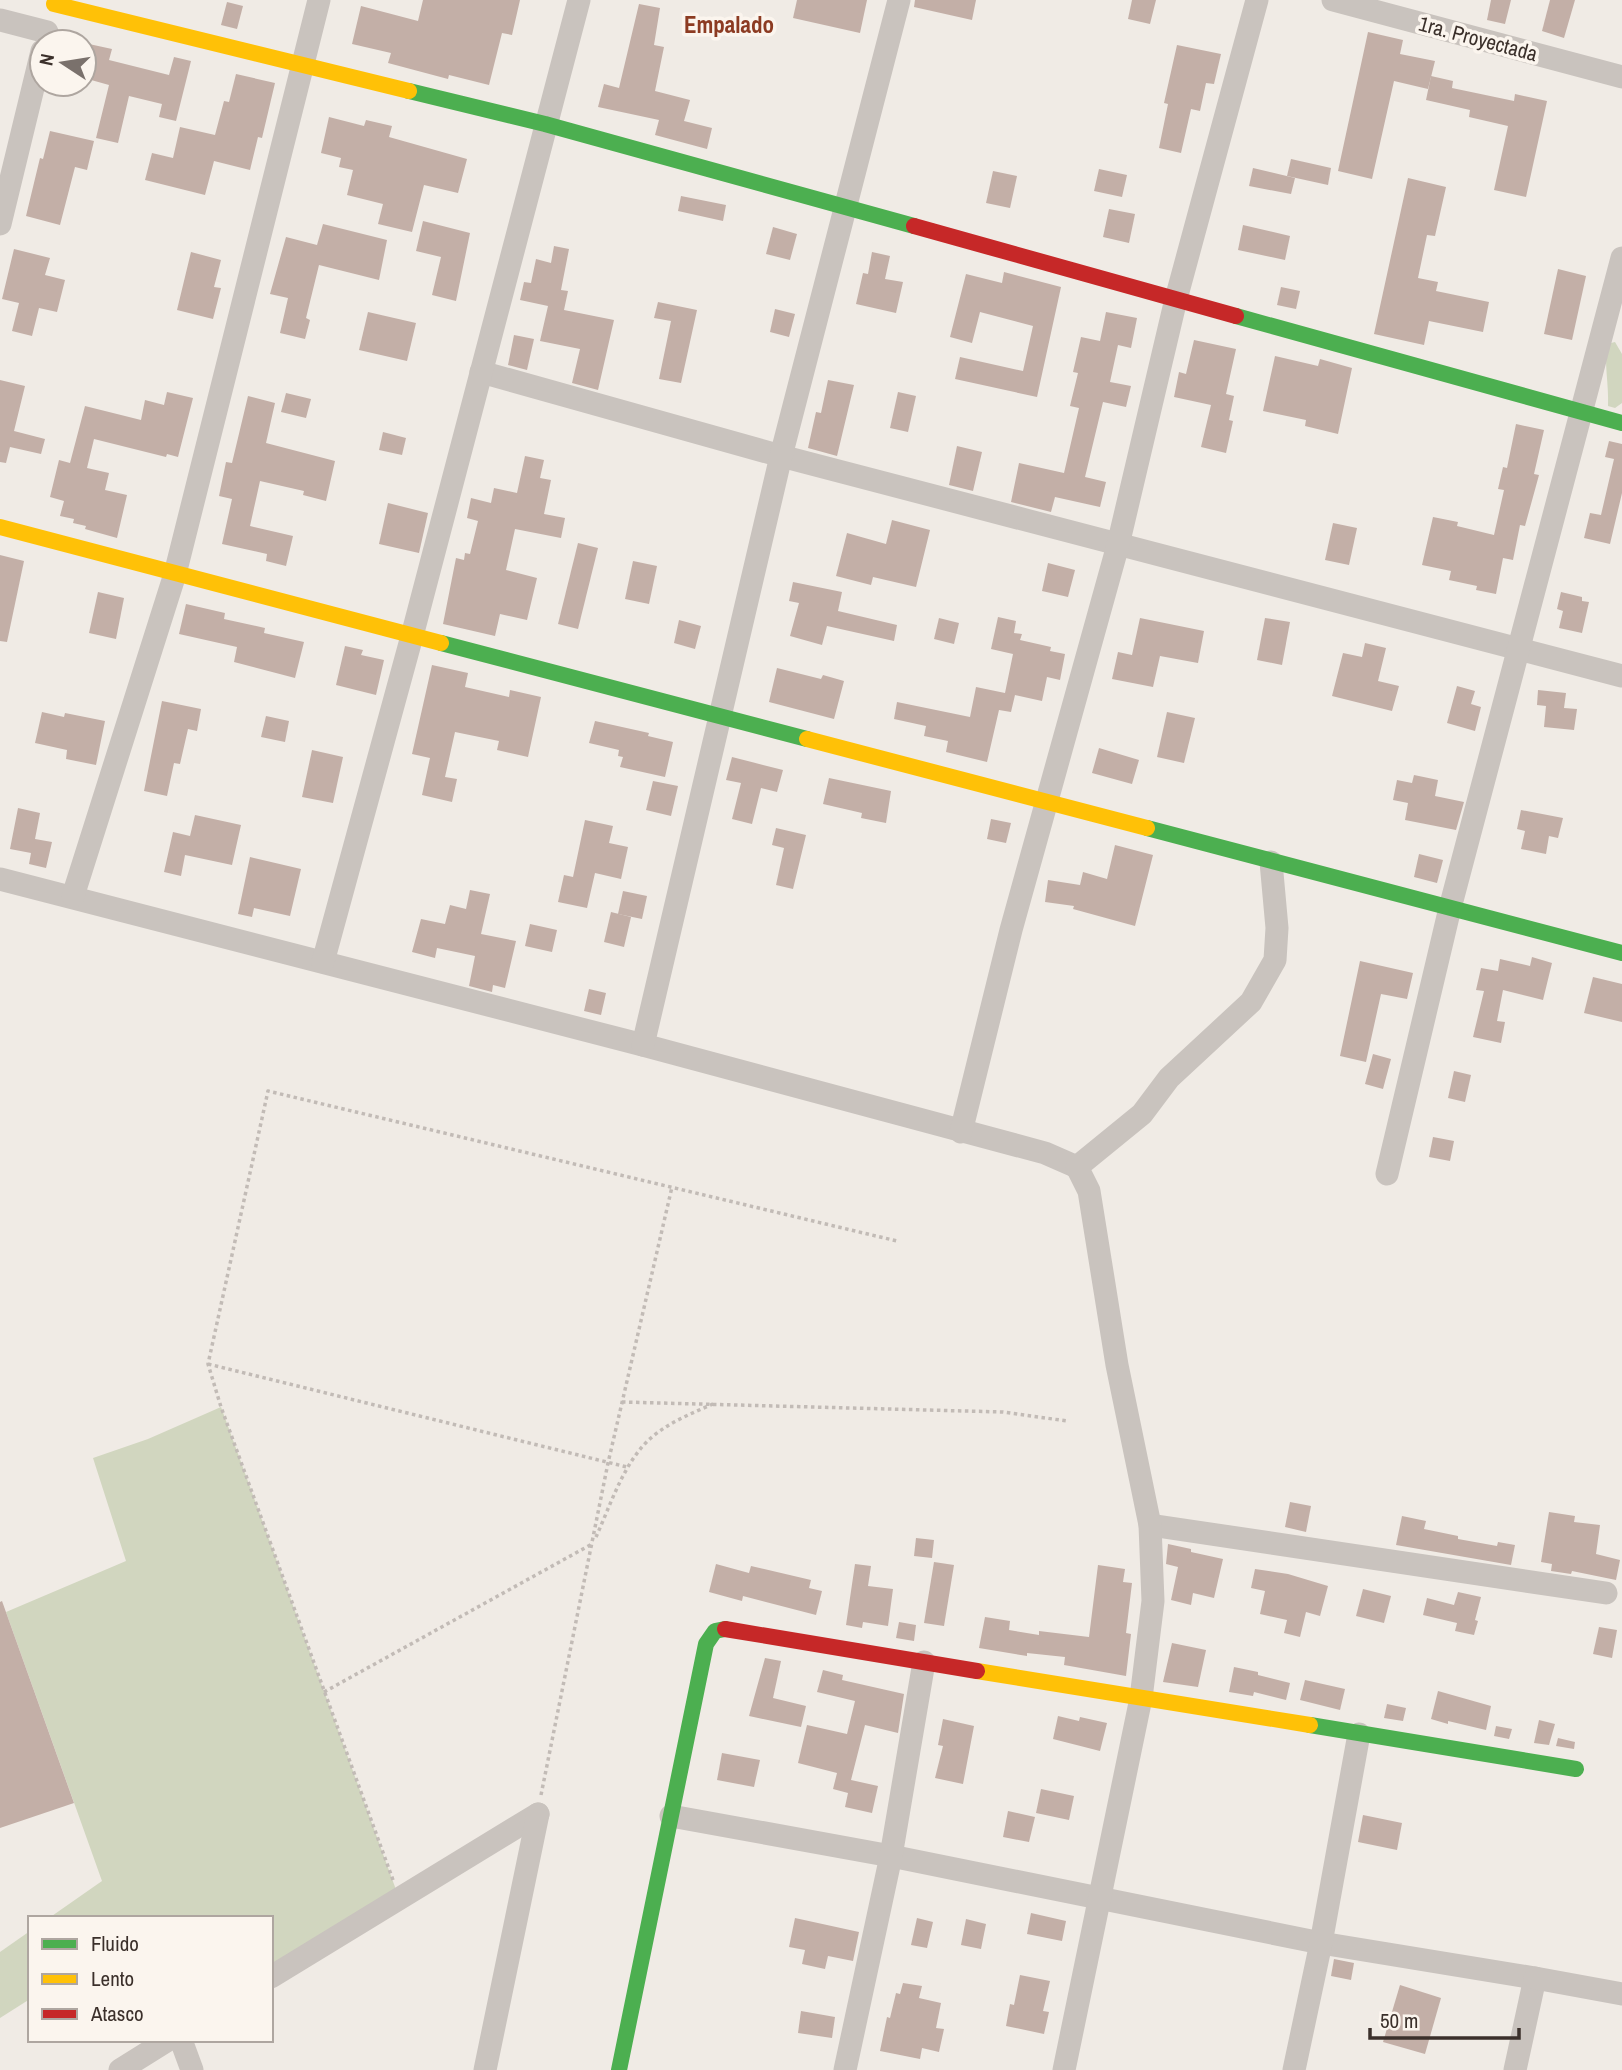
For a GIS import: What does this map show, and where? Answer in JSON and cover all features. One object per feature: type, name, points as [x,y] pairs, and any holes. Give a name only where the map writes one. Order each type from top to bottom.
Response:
[{"type":"street","points":[[73,896],[175,574],[300,66],[319,0]]},
{"type":"street","points":[[324,962],[579,0]]},
{"type":"street","points":[[643,1045],[780,456],[899,0]]},
{"type":"street","points":[[961,1132],[1012,930],[1118,545],[1176,299],[1257,0]]},
{"type":"street","name":"1ra. Proyectada","points":[[1333,0],[1622,77]]},
{"type":"street","points":[[48,28],[54,2],[300,66],[545,124],[1622,423]]},
{"type":"street","points":[[0,20],[28,34]]},
{"type":"street","points":[[0,223],[30,98]]},
{"type":"street","points":[[1387,1174],[1450,908],[1622,258]]},
{"type":"street","points":[[481,372],[780,456],[1622,676]]},
{"type":"street","points":[[0,527],[1622,953]]},
{"type":"street","points":[[1077,1167],[1142,1114],[1169,1078],[1251,1002],[1275,960],[1277,928],[1271,862]]},
{"type":"street","points":[[0,879],[643,1045],[1045,1153],[1077,1167],[1088,1191],[1117,1365],[1150,1525],[1153,1601],[1141,1698],[1064,2070]]},
{"type":"street","points":[[1150,1525],[1606,1594]]},
{"type":"street","points":[[619,2070],[706,1644],[715,1630],[724,1629],[1576,1769]]},
{"type":"street","points":[[845,2070],[891,1856],[924,1662]]},
{"type":"street","points":[[1294,2070],[1321,1942],[1359,1734]]},
{"type":"street","points":[[273,1976],[537,1814]]},
{"type":"street","points":[[485,2070],[537,1814]]},
{"type":"street","points":[[671,1816],[891,1856],[1321,1942],[1622,1994]]},
{"type":"street","points":[[1515,2070],[1535,1978]]},
{"type":"street","points":[[120,2070],[165,2042]]},
{"type":"street","points":[[182,2042],[192,2070]]},
{"type":"path","points":[[399,1898],[221,1407],[208,1364],[268,1091],[897,1241]]},
{"type":"path","points":[[537,1814],[608,1463],[672,1187]]},
{"type":"path","points":[[208,1364],[628,1468]]},
{"type":"path","points":[[622,1402],[1003,1412],[1067,1421]]},
{"type":"path","points":[[324,1692],[592,1545],[628,1468],[651,1438],[674,1422],[715,1403]]},
{"type":"green space","points":[[1615,342],[1622,354],[1622,403],[1615,408],[1608,406],[1606,359],[1607,344]]},
{"type":"green space","points":[[221,1407],[399,1898],[273,1976],[273,1916],[52,1916],[102,1881],[6,1612],[126,1561],[93,1458],[148,1439]]},
{"type":"green space","points":[[28,1932],[28,2000],[0,2018],[0,1952]]},
{"type":"building","points":[[423,0],[520,0],[512,35],[502,33],[489,85],[449,75],[448,79],[388,63],[391,53],[352,44],[361,6],[418,21]]},
{"type":"building","points":[[797,0],[867,0],[860,33],[793,18]]},
{"type":"building","points":[[915,0],[976,0],[972,20],[914,7]]},
{"type":"building","points":[[1132,0],[1156,0],[1150,24],[1128,19]]},
{"type":"building","points":[[1491,0],[1511,0],[1505,24],[1487,20]]},
{"type":"building","points":[[1550,0],[1575,0],[1564,38],[1542,31]]},
{"type":"building","points":[[227,2],[243,6],[237,29],[221,25]]},
{"type":"building","points":[[639,4],[660,8],[654,45],[664,47],[655,91],[690,100],[684,121],[712,128],[707,149],[655,135],[659,120],[598,107],[604,84],[619,88]]},
{"type":"building","points":[[1368,32],[1403,40],[1400,54],[1435,61],[1428,89],[1394,81],[1372,179],[1338,171]]},
{"type":"building","points":[[1177,45],[1221,54],[1214,84],[1206,83],[1200,111],[1191,109],[1181,153],[1159,148],[1168,104],[1164,103]]},
{"type":"building","points":[[98,46],[112,49],[109,60],[169,75],[174,57],[191,61],[176,121],[159,117],[162,104],[129,96],[118,143],[96,138],[109,85],[98,82]]},
{"type":"building","points":[[236,74],[275,83],[262,138],[258,137],[250,170],[214,161],[205,195],[145,180],[152,153],[173,158],[180,127],[215,135],[224,101],[229,102]]},
{"type":"building","points":[[1431,76],[1453,81],[1452,88],[1514,101],[1515,94],[1547,101],[1526,197],[1494,190],[1508,126],[1469,117],[1470,110],[1426,100]]},
{"type":"building","points":[[329,117],[364,126],[366,120],[392,126],[389,137],[467,159],[458,193],[424,185],[412,232],[378,224],[383,204],[347,195],[353,170],[339,167],[341,158],[321,153]]},
{"type":"building","points":[[50,131],[94,141],[87,170],[75,167],[60,225],[26,216],[40,158],[43,159]]},
{"type":"building","points":[[1291,159],[1331,168],[1328,185],[1287,176]]},
{"type":"building","points":[[1253,168],[1295,178],[1291,194],[1249,186]]},
{"type":"building","points":[[1099,169],[1127,175],[1122,197],[1094,191]]},
{"type":"building","points":[[993,171],[1017,176],[1010,208],[986,203]]},
{"type":"building","points":[[1408,178],[1446,187],[1435,236],[1427,235],[1418,278],[1438,282],[1436,291],[1489,302],[1483,332],[1429,321],[1424,345],[1374,334]]},
{"type":"building","points":[[681,196],[726,205],[723,221],[678,211]]},
{"type":"building","points":[[1109,209],[1135,214],[1129,243],[1103,237]]},
{"type":"building","points":[[423,221],[470,233],[456,301],[432,295],[441,257],[416,251]]},
{"type":"building","points":[[323,224],[387,240],[379,280],[319,265],[306,318],[310,320],[305,339],[280,333],[288,298],[270,294],[286,237],[317,245]]},
{"type":"building","points":[[1243,225],[1290,236],[1285,260],[1238,250]]},
{"type":"building","points":[[773,227],[797,234],[790,260],[766,254]]},
{"type":"building","points":[[554,246],[569,249],[561,290],[568,291],[564,310],[614,320],[598,390],[572,383],[580,349],[540,341],[548,306],[520,300],[524,282],[531,283],[536,259],[551,263]]},
{"type":"building","points":[[14,249],[50,258],[45,275],[65,280],[57,312],[39,308],[32,336],[12,331],[19,303],[2,299]]},
{"type":"building","points":[[191,252],[221,260],[214,287],[221,288],[213,319],[177,310]]},
{"type":"building","points":[[872,252],[890,256],[885,279],[903,282],[896,313],[856,304],[863,273],[868,274]]},
{"type":"building","points":[[1558,269],[1586,276],[1572,340],[1544,334]]},
{"type":"building","points":[[1004,272],[1061,287],[1037,397],[955,379],[960,357],[1023,371],[1033,326],[980,312],[972,343],[950,337],[966,274],[1002,283]]},
{"type":"building","points":[[1281,287],[1300,291],[1296,309],[1277,305]]},
{"type":"building","points":[[658,302],[697,310],[681,383],[659,379],[671,321],[654,318]]},
{"type":"building","points":[[775,309],[795,314],[789,337],[770,332]]},
{"type":"building","points":[[368,312],[416,323],[407,361],[359,350]]},
{"type":"building","points":[[1106,312],[1137,318],[1131,348],[1118,345],[1110,382],[1131,386],[1126,407],[1103,402],[1085,477],[1106,482],[1100,507],[1055,497],[1051,512],[1011,502],[1019,463],[1064,473],[1079,408],[1070,406],[1078,373],[1073,372],[1081,337],[1100,341]]},
{"type":"building","points":[[514,335],[534,339],[527,370],[508,365]]},
{"type":"building","points":[[1194,340],[1236,349],[1226,394],[1234,396],[1229,420],[1233,421],[1226,453],[1201,447],[1211,405],[1174,397],[1179,372],[1186,374]]},
{"type":"building","points":[[1275,356],[1318,366],[1320,359],[1352,368],[1338,434],[1305,426],[1306,420],[1263,411]]},
{"type":"building","points":[[0,380],[25,386],[14,431],[45,439],[41,454],[10,447],[6,463],[0,462]]},
{"type":"building","points":[[828,380],[854,385],[837,456],[808,448],[816,412],[821,413]]},
{"type":"building","points":[[167,392],[193,398],[178,457],[167,454],[166,457],[94,439],[87,468],[109,473],[105,490],[127,495],[117,538],[85,529],[86,526],[73,523],[74,519],[60,516],[64,501],[50,497],[59,460],[70,463],[85,406],[141,420],[145,400],[164,405]]},
{"type":"building","points":[[898,392],[916,396],[908,432],[890,428]]},
{"type":"building","points":[[286,393],[311,399],[306,418],[281,412]]},
{"type":"building","points":[[248,396],[275,403],[266,443],[335,461],[326,501],[303,495],[304,491],[260,481],[250,526],[293,536],[286,566],[266,561],[267,554],[222,544],[232,499],[219,496],[226,462],[232,463]]},
{"type":"building","points":[[1516,424],[1544,430],[1534,474],[1539,475],[1525,526],[1520,525],[1513,560],[1503,558],[1496,594],[1476,590],[1477,586],[1449,580],[1451,571],[1422,565],[1433,517],[1458,522],[1457,526],[1494,535],[1504,490],[1498,489],[1503,467],[1507,468]]},
{"type":"building","points":[[383,432],[406,438],[402,455],[379,450]]},
{"type":"building","points":[[1609,441],[1622,444],[1622,493],[1610,544],[1584,538],[1590,513],[1601,515],[1614,459],[1605,457]]},
{"type":"building","points":[[957,446],[982,452],[973,491],[949,485]]},
{"type":"building","points":[[525,456],[544,460],[540,478],[551,480],[544,514],[565,518],[561,538],[515,529],[506,570],[537,578],[527,620],[500,614],[495,636],[443,624],[456,558],[464,560],[465,553],[470,554],[478,521],[467,518],[471,498],[491,503],[494,488],[517,493]]},
{"type":"building","points":[[388,503],[428,513],[419,553],[379,544]]},
{"type":"building","points":[[892,520],[930,530],[916,587],[873,577],[871,585],[836,576],[847,533],[886,544]]},
{"type":"building","points":[[1333,523],[1357,528],[1349,565],[1325,560]]},
{"type":"building","points":[[578,543],[598,548],[578,629],[558,624]]},
{"type":"building","points":[[0,555],[24,561],[7,642],[0,641]]},
{"type":"building","points":[[633,561],[657,566],[649,604],[625,599]]},
{"type":"building","points":[[1048,563],[1075,570],[1068,597],[1042,591]]},
{"type":"building","points":[[793,582],[842,592],[838,611],[897,625],[894,641],[827,626],[822,645],[790,636],[799,603],[789,601]]},
{"type":"building","points":[[98,592],[124,598],[116,639],[89,633]]},
{"type":"building","points":[[1561,592],[1582,597],[1582,601],[1589,602],[1582,633],[1559,628],[1563,611],[1557,609]]},
{"type":"building","points":[[186,604],[225,613],[224,619],[265,628],[264,633],[304,642],[295,678],[234,662],[237,647],[179,634]]},
{"type":"building","points":[[998,617],[1016,621],[1014,633],[1022,634],[1020,640],[1051,647],[1050,651],[1065,654],[1060,680],[1047,677],[1042,701],[1015,695],[1011,712],[999,710],[987,762],[946,752],[948,741],[924,736],[926,726],[894,719],[897,702],[970,717],[976,687],[1005,693],[1013,654],[991,649]]},
{"type":"building","points":[[939,618],[959,623],[954,644],[934,639]]},
{"type":"building","points":[[1140,618],[1204,631],[1198,663],[1160,656],[1153,687],[1112,679],[1118,652],[1132,655]]},
{"type":"building","points":[[1265,618],[1290,622],[1282,665],[1257,660]]},
{"type":"building","points":[[679,620],[701,626],[695,649],[674,643]]},
{"type":"building","points":[[1365,643],[1386,648],[1378,681],[1399,686],[1392,711],[1332,696],[1343,653],[1362,657]]},
{"type":"building","points":[[345,646],[363,650],[361,655],[384,660],[376,695],[336,685]]},
{"type":"building","points":[[432,665],[468,673],[465,687],[509,697],[510,690],[541,697],[528,757],[497,750],[499,741],[455,732],[445,777],[457,779],[452,802],[422,795],[430,758],[412,754]]},
{"type":"building","points":[[777,668],[821,679],[823,675],[844,681],[834,719],[769,702]]},
{"type":"building","points":[[1457,686],[1475,691],[1471,704],[1481,707],[1475,731],[1447,723]]},
{"type":"building","points":[[1538,690],[1566,693],[1564,708],[1577,709],[1574,730],[1544,727],[1546,706],[1537,705]]},
{"type":"building","points":[[162,701],[201,709],[197,731],[188,729],[180,764],[174,763],[167,796],[144,791]]},
{"type":"building","points":[[42,712],[64,717],[65,713],[105,721],[96,765],[66,759],[67,750],[35,743]]},
{"type":"building","points":[[1167,712],[1195,718],[1184,763],[1157,757]]},
{"type":"building","points":[[266,716],[289,721],[285,742],[261,737]]},
{"type":"building","points":[[595,721],[649,733],[648,736],[673,742],[665,777],[620,767],[623,757],[618,756],[619,750],[589,743]]},
{"type":"building","points":[[1099,748],[1139,760],[1132,784],[1092,773]]},
{"type":"building","points":[[312,750],[343,757],[333,803],[302,797]]},
{"type":"building","points":[[732,757],[783,770],[777,792],[761,788],[752,824],[732,819],[741,783],[726,780]]},
{"type":"building","points":[[1414,775],[1438,780],[1435,796],[1464,802],[1456,830],[1405,820],[1408,803],[1393,800],[1397,780],[1412,783]]},
{"type":"building","points":[[829,778],[891,791],[886,823],[861,818],[862,813],[823,804]]},
{"type":"building","points":[[653,781],[678,786],[671,816],[646,810]]},
{"type":"building","points":[[18,808],[40,813],[35,839],[52,842],[46,868],[29,864],[31,853],[10,849]]},
{"type":"building","points":[[1521,810],[1563,818],[1558,838],[1549,836],[1546,854],[1521,849],[1525,831],[1517,829]]},
{"type":"building","points":[[195,815],[241,825],[232,865],[185,855],[181,876],[164,872],[173,832],[190,836]]},
{"type":"building","points":[[991,819],[1011,823],[1006,843],[987,839]]},
{"type":"building","points":[[585,820],[613,826],[609,843],[628,847],[621,879],[595,873],[587,908],[558,902],[564,875],[573,877]]},
{"type":"building","points":[[776,828],[806,835],[793,889],[776,885],[784,848],[772,845]]},
{"type":"building","points":[[1115,845],[1153,855],[1135,926],[1073,909],[1074,906],[1045,902],[1048,880],[1080,885],[1083,872],[1107,879]]},
{"type":"building","points":[[1419,854],[1443,860],[1437,883],[1414,877]]},
{"type":"building","points":[[250,857],[301,869],[290,916],[254,908],[252,917],[238,914]]},
{"type":"building","points":[[470,890],[490,894],[481,934],[516,941],[505,988],[493,985],[492,992],[469,986],[475,956],[437,948],[435,958],[412,952],[421,919],[445,924],[450,905],[466,909]]},
{"type":"building","points":[[623,891],[647,896],[642,919],[618,914]]},
{"type":"building","points":[[611,912],[631,917],[624,947],[604,942]]},
{"type":"building","points":[[530,924],[557,930],[552,952],[525,946]]},
{"type":"building","points":[[1532,957],[1552,963],[1543,1000],[1503,990],[1497,1021],[1505,1022],[1501,1043],[1473,1037],[1484,991],[1476,990],[1481,968],[1498,971],[1500,959],[1530,966]]},
{"type":"building","points":[[1360,961],[1413,973],[1407,999],[1381,994],[1366,1062],[1340,1056]]},
{"type":"building","points":[[1593,977],[1622,984],[1622,1022],[1584,1013]]},
{"type":"building","points":[[589,989],[606,993],[601,1015],[584,1011]]},
{"type":"building","points":[[1373,1054],[1391,1059],[1383,1089],[1365,1084]]},
{"type":"building","points":[[1454,1071],[1471,1075],[1465,1102],[1448,1098]]},
{"type":"building","points":[[1433,1137],[1454,1141],[1450,1161],[1429,1157]]},
{"type":"building","points":[[1290,1502],[1311,1506],[1306,1532],[1285,1527]]},
{"type":"building","points":[[1549,1512],[1575,1516],[1574,1522],[1600,1525],[1596,1554],[1620,1560],[1616,1580],[1572,1571],[1571,1574],[1551,1571],[1552,1564],[1541,1562]]},
{"type":"building","points":[[1402,1516],[1426,1521],[1424,1529],[1458,1536],[1458,1539],[1497,1546],[1498,1542],[1515,1545],[1511,1565],[1396,1545]]},
{"type":"building","points":[[916,1538],[934,1540],[932,1558],[914,1556]]},
{"type":"building","points":[[1168,1544],[1223,1559],[1214,1598],[1193,1593],[1191,1605],[1171,1600],[1178,1567],[1166,1564]]},
{"type":"building","points":[[934,1562],[954,1565],[944,1626],[924,1623]]},
{"type":"building","points":[[716,1564],[749,1573],[751,1566],[811,1580],[809,1588],[822,1591],[816,1615],[743,1596],[742,1601],[709,1592]]},
{"type":"building","points":[[855,1564],[871,1566],[868,1586],[893,1589],[888,1626],[863,1622],[862,1628],[846,1625]]},
{"type":"building","points":[[1098,1565],[1125,1569],[1123,1582],[1132,1583],[1126,1633],[1131,1634],[1126,1676],[1064,1665],[1065,1657],[1027,1653],[1027,1656],[979,1648],[985,1617],[1010,1621],[1009,1630],[1039,1635],[1039,1631],[1089,1637]]},
{"type":"building","points":[[1255,1569],[1288,1574],[1328,1586],[1320,1616],[1306,1612],[1300,1637],[1284,1633],[1287,1620],[1260,1614],[1265,1591],[1251,1588]]},
{"type":"building","points":[[1363,1589],[1391,1596],[1384,1623],[1356,1616]]},
{"type":"building","points":[[1458,1592],[1481,1597],[1474,1635],[1455,1631],[1457,1623],[1423,1615],[1427,1598],[1454,1605]]},
{"type":"building","points":[[2,1601],[74,1803],[0,1828],[0,1602]]},
{"type":"building","points":[[899,1622],[916,1625],[914,1641],[896,1638]]},
{"type":"building","points":[[1599,1627],[1617,1630],[1612,1658],[1593,1654]]},
{"type":"building","points":[[1172,1643],[1206,1650],[1198,1687],[1163,1682]]},
{"type":"building","points":[[765,1658],[781,1661],[773,1698],[806,1706],[801,1727],[749,1716]]},
{"type":"building","points":[[1234,1667],[1290,1683],[1286,1700],[1254,1692],[1253,1696],[1229,1692]]},
{"type":"building","points":[[823,1670],[843,1675],[842,1680],[904,1694],[898,1733],[865,1725],[851,1780],[878,1786],[872,1813],[845,1807],[848,1793],[833,1789],[837,1773],[798,1763],[807,1725],[847,1734],[855,1701],[817,1692]]},
{"type":"building","points":[[1305,1680],[1345,1689],[1340,1710],[1300,1700]]},
{"type":"building","points":[[1438,1691],[1491,1706],[1486,1730],[1431,1719]]},
{"type":"building","points":[[1387,1704],[1406,1708],[1403,1721],[1384,1718]]},
{"type":"building","points":[[1058,1716],[1079,1721],[1080,1717],[1107,1723],[1100,1751],[1053,1739]]},
{"type":"building","points":[[943,1719],[974,1726],[963,1784],[935,1778],[943,1746],[938,1745]]},
{"type":"building","points":[[1539,1720],[1555,1724],[1549,1745],[1534,1743]]},
{"type":"building","points":[[1496,1726],[1512,1729],[1509,1739],[1494,1736]]},
{"type":"building","points":[[1558,1738],[1575,1742],[1574,1749],[1556,1746]]},
{"type":"building","points":[[722,1753],[760,1760],[754,1787],[717,1780]]},
{"type":"building","points":[[1041,1789],[1074,1796],[1069,1820],[1036,1813]]},
{"type":"building","points":[[1008,1811],[1035,1817],[1029,1842],[1003,1837]]},
{"type":"building","points":[[1363,1815],[1402,1823],[1397,1850],[1358,1842]]},
{"type":"building","points":[[1031,1913],[1066,1921],[1062,1941],[1027,1934]]},
{"type":"building","points":[[795,1918],[859,1932],[853,1961],[828,1956],[825,1969],[802,1964],[805,1950],[789,1947]]},
{"type":"building","points":[[917,1918],[933,1922],[927,1948],[911,1945]]},
{"type":"building","points":[[966,1919],[986,1924],[981,1949],[961,1945]]},
{"type":"building","points":[[1334,1959],[1354,1963],[1351,1980],[1331,1976]]},
{"type":"building","points":[[1020,1975],[1050,1981],[1043,2011],[1049,2012],[1044,2034],[1006,2026],[1010,2004],[1014,2005]]},
{"type":"building","points":[[903,1983],[922,1986],[919,1998],[941,2003],[936,2028],[944,2029],[939,2052],[922,2048],[920,2059],[880,2051],[887,2017],[890,2018],[896,1993],[900,1994]]},
{"type":"building","points":[[1400,1985],[1441,1998],[1425,2054],[1383,2042]]},
{"type":"building","points":[[801,2011],[835,2017],[832,2038],[798,2033]]},
{"type":"traffic: fast","points":[[409,91],[545,124],[914,226]]},
{"type":"traffic: fast","points":[[1236,316],[1622,423]]},
{"type":"traffic: fast","points":[[441,643],[807,739]]},
{"type":"traffic: fast","points":[[1147,828],[1622,953]]},
{"type":"traffic: fast","points":[[619,2070],[706,1644],[715,1631],[725,1629]]},
{"type":"traffic: fast","points":[[1310,1725],[1576,1769]]},
{"type":"traffic: slow","points":[[54,4],[409,91]]},
{"type":"traffic: slow","points":[[0,527],[441,643]]},
{"type":"traffic: slow","points":[[807,739],[1147,828]]},
{"type":"traffic: slow","points":[[977,1671],[1310,1725]]},
{"type":"traffic: jam","points":[[914,226],[1236,316]]},
{"type":"traffic: jam","points":[[725,1629],[977,1671]]},
{"type":"district","name":"Empalado","points":[[729,25]]}]
